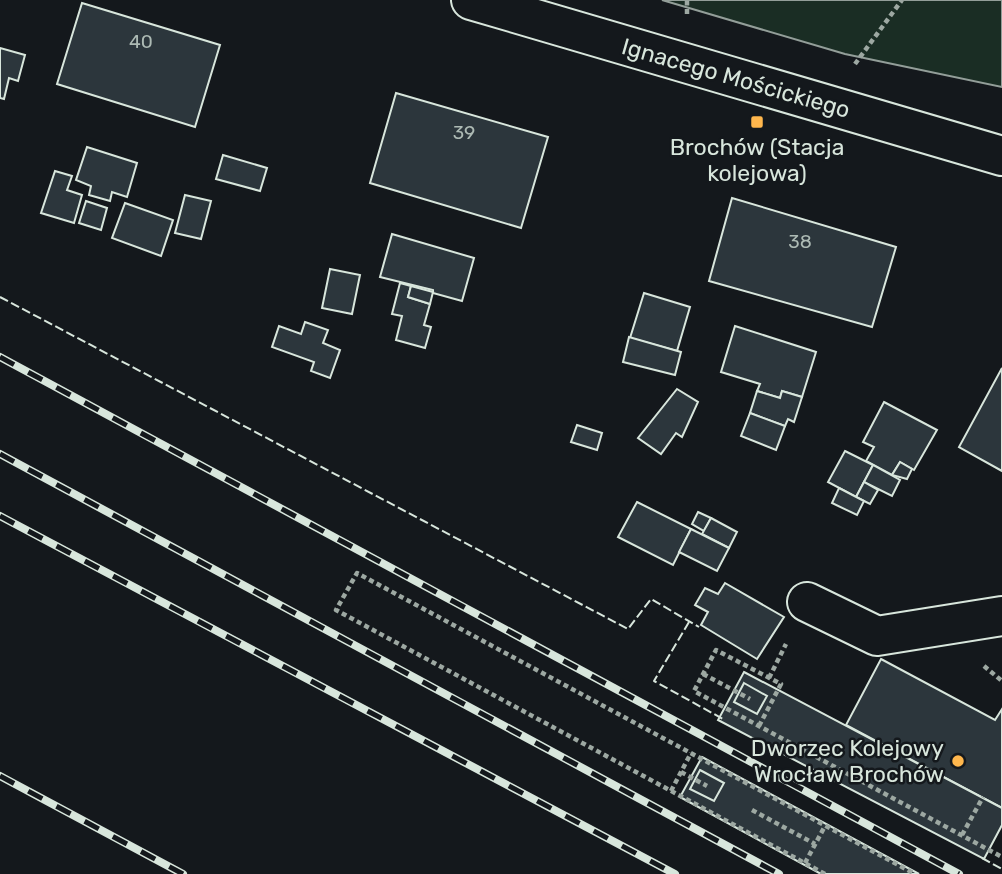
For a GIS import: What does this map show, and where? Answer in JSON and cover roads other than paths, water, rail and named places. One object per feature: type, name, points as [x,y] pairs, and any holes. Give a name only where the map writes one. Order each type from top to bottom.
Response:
[{"type":"street","name":"Ignacego Mościckiego","points":[[471,0],[1002,156]]},
{"type":"street","points":[[807,602],[877,636],[1002,616]]},
{"type":"railway","points":[[0,357],[959,874]]},
{"type":"railway","points":[[0,454],[779,874]]},
{"type":"railway","points":[[0,516],[675,874]]},
{"type":"railway","points":[[0,776],[183,874]]},
{"type":"place","name":"Brochów (Stacja kolejowa)","points":[[757,122]]},
{"type":"place","name":"Dworzec Kolejowy Wrocław Brochów","points":[[958,761]]}]
